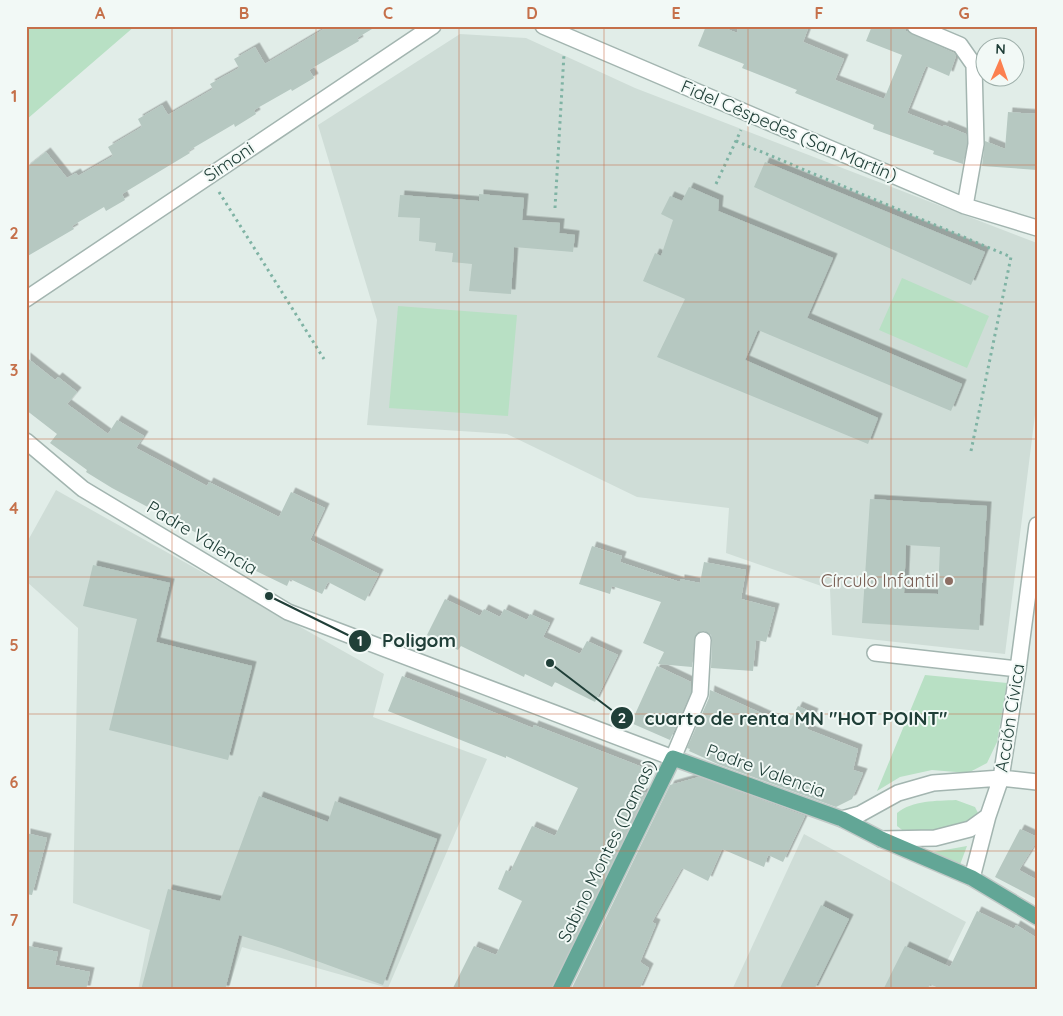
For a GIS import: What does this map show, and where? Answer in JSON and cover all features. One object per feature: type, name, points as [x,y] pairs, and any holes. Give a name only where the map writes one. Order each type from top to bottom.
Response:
[{"type":"main road","name":"Padre Valencia","points":[[673,758],[842,819],[882,839],[972,878],[1037,917]]},
{"type":"main road","name":"Sabino Montes (Damas)","points":[[560,990],[673,758]]},
{"type":"street","name":"Simoni","points":[[26,298],[433,26]]},
{"type":"street","name":"Fidel Céspedes (San Martín)","points":[[543,26],[965,206],[1037,228]]},
{"type":"street","points":[[915,26],[960,45],[974,65],[976,144],[965,206]]},
{"type":"street","name":"Padre Valencia","points":[[26,441],[83,489],[288,612],[673,758]]},
{"type":"street","name":"Acción Cívica","points":[[972,878],[988,816],[1001,778],[1037,525]]},
{"type":"street","name":"Sabino Montes (Damas)","points":[[673,758],[700,694],[703,640]]},
{"type":"street","points":[[874,653],[1018,669]]},
{"type":"street","points":[[842,819],[860,814],[898,793],[933,783],[1001,778],[1037,782]]},
{"type":"street","points":[[882,839],[935,838],[970,829],[988,816]]},
{"type":"path","points":[[555,208],[566,36]]},
{"type":"path","points":[[716,184],[748,114]]},
{"type":"path","points":[[736,141],[1012,257],[971,451]]},
{"type":"path","points":[[209,176],[324,359]]},
{"type":"shaded area","points":[[460,34],[526,38],[635,88],[1037,243],[1037,399],[1005,654],[832,635],[830,589],[726,553],[729,508],[637,497],[507,434],[367,425],[377,320],[318,125]]},
{"type":"shaded area","points":[[56,490],[384,674],[373,717],[487,759],[388,988],[242,947],[228,990],[138,990],[150,930],[73,903],[78,628],[26,581],[26,544]]},
{"type":"shaded area","points":[[804,834],[966,922],[933,990],[732,990]]},
{"type":"green space","points":[[26,26],[135,26],[26,120]]},
{"type":"green space","points":[[902,278],[989,316],[967,368],[879,330]]},
{"type":"green space","points":[[398,306],[517,315],[508,416],[389,408]]},
{"type":"green space","points":[[925,675],[1007,683],[997,742],[987,763],[968,773],[932,770],[900,777],[877,791]]},
{"type":"green space","points":[[956,800],[975,807],[979,815],[966,828],[906,833],[897,826],[897,813],[903,809],[917,803]]},
{"type":"green space","points":[[967,846],[958,870],[928,853]]},
{"type":"building","points":[[329,26],[377,26],[357,38],[359,41],[309,70],[314,78],[254,110],[256,114],[235,127],[234,124],[188,151],[190,153],[122,194],[125,200],[106,211],[104,207],[72,226],[74,229],[26,257],[26,168],[46,152],[67,178],[76,173],[78,176],[113,156],[108,147],[142,127],[138,119],[162,105],[168,115],[213,89],[210,84],[239,68],[234,59],[255,47],[265,64]]},
{"type":"building","points":[[706,26],[720,26],[737,33],[738,26],[809,26],[803,42],[844,59],[835,80],[884,99],[902,55],[866,41],[872,26],[906,26],[906,31],[954,53],[956,56],[949,76],[926,66],[907,113],[966,134],[967,143],[963,164],[933,154],[934,151],[873,129],[874,125],[795,93],[797,90],[742,68],[744,64],[698,46]]},
{"type":"building","points":[[1008,112],[1037,114],[1037,170],[982,166],[985,141],[1005,149]]},
{"type":"building","points":[[765,162],[985,252],[971,285],[754,187]]},
{"type":"building","points":[[689,187],[719,200],[718,211],[833,258],[807,318],[962,384],[951,411],[758,330],[745,360],[878,418],[868,444],[657,357],[685,299],[643,281],[655,253],[661,256],[673,220],[661,214],[670,196],[682,201]]},
{"type":"building","points":[[479,194],[524,198],[522,220],[560,223],[559,233],[575,235],[573,252],[514,247],[511,294],[469,291],[472,264],[452,262],[453,253],[435,251],[436,243],[419,241],[420,218],[398,217],[400,195],[479,201]]},
{"type":"building","points":[[26,357],[55,380],[58,377],[77,392],[67,404],[108,434],[117,420],[144,436],[136,448],[207,486],[209,482],[279,517],[291,492],[325,508],[310,540],[379,574],[365,601],[328,582],[322,594],[290,579],[287,586],[254,570],[256,564],[222,548],[86,472],[87,470],[50,443],[57,434],[26,410]]},
{"type":"building","points":[[870,499],[987,506],[979,630],[862,623]],"holes":[[[906,545],[940,547],[938,594],[904,593]]]},
{"type":"building","points":[[592,546],[622,556],[620,562],[680,582],[680,579],[700,583],[704,562],[746,570],[741,599],[775,608],[766,642],[756,640],[753,671],[711,668],[712,640],[711,635],[704,631],[698,632],[694,639],[692,667],[658,664],[664,652],[643,643],[661,602],[612,586],[610,594],[579,584]]},
{"type":"building","points":[[93,565],[170,583],[156,642],[252,666],[228,760],[109,730],[137,619],[83,606]]},
{"type":"building","points":[[445,599],[480,616],[484,609],[500,617],[504,609],[527,620],[530,614],[550,623],[543,637],[580,654],[587,641],[618,655],[595,702],[555,682],[552,687],[525,674],[524,677],[461,646],[458,650],[427,635]]},
{"type":"building","points":[[657,666],[691,682],[691,692],[670,740],[631,723]]},
{"type":"building","points":[[402,676],[533,728],[534,725],[650,770],[638,794],[646,792],[551,990],[452,990],[474,946],[496,955],[522,901],[498,889],[506,870],[510,872],[532,826],[555,836],[578,788],[506,756],[506,758],[388,711]]},
{"type":"building","points":[[710,690],[788,725],[798,706],[814,713],[807,729],[858,749],[853,770],[863,773],[852,799],[836,807],[720,765],[689,751],[690,749],[687,748],[709,698]]},
{"type":"building","points":[[699,777],[805,816],[783,862],[768,855],[764,867],[722,849],[708,881],[682,868],[652,922],[656,924],[640,962],[649,968],[639,990],[571,990],[670,785]]},
{"type":"building","points":[[259,796],[328,822],[335,801],[437,839],[383,985],[239,935],[225,990],[141,990],[168,889],[220,901]]},
{"type":"building","points":[[1020,829],[1037,837],[1037,841],[1019,870],[1037,880],[1037,899],[995,877]]},
{"type":"building","points":[[26,833],[47,838],[32,895],[26,894]]},
{"type":"building","points":[[821,905],[849,919],[814,990],[779,990]]},
{"type":"building","points":[[977,911],[1014,929],[1016,925],[1037,938],[1037,990],[942,990],[930,984],[927,990],[883,990],[905,946],[950,967]]},
{"type":"building","points":[[29,946],[58,952],[55,965],[90,972],[86,990],[26,990],[26,956]]},
{"type":"place","name":"Círculo Infantil","points":[[949,581]]},
{"type":"place","name":"Poligom","points":[[269,596]]},
{"type":"place","name":"cuarto de renta MN \"HOT POINT\"","points":[[550,663]]}]
